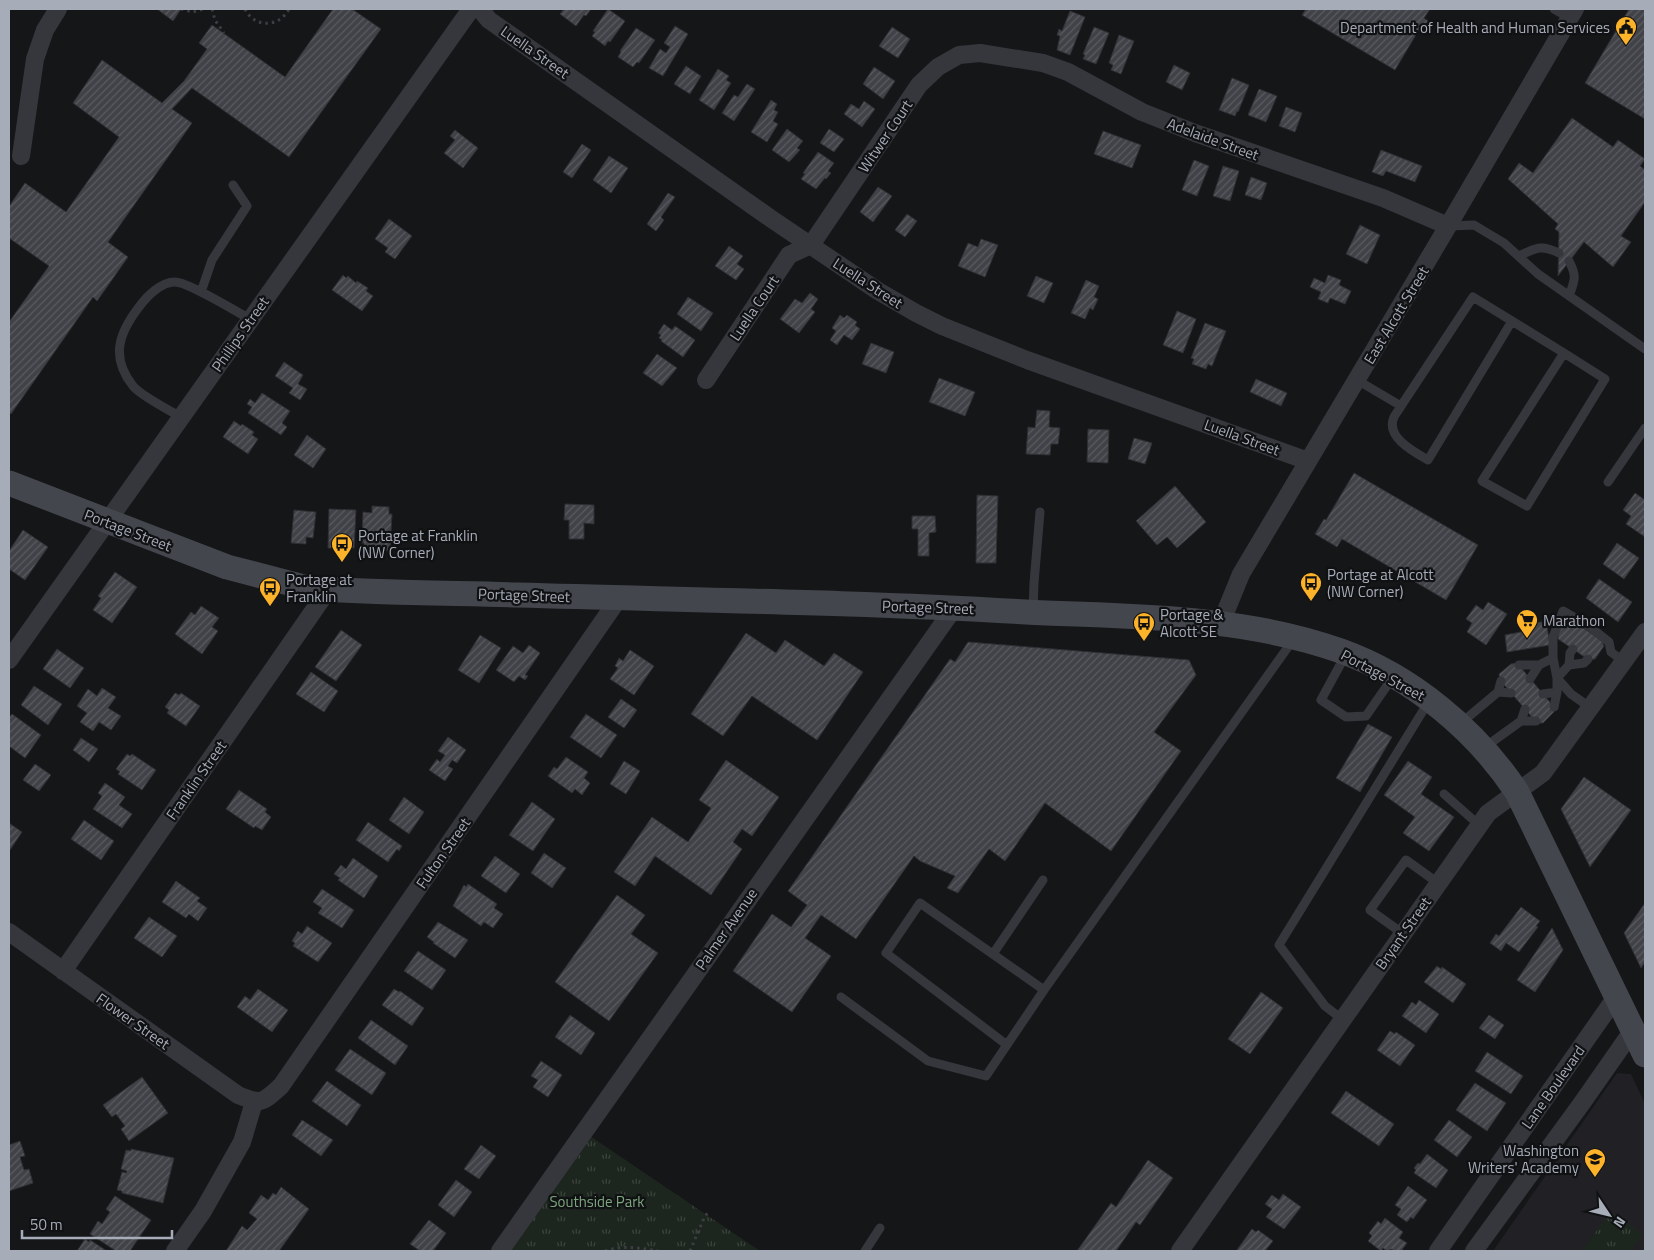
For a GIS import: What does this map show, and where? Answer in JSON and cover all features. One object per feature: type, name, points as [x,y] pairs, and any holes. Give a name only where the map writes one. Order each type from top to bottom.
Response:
[{"type":"main road","name":"Portage Street","points":[[9,483],[227,567],[308,588],[954,608],[1221,623],[1276,632],[1346,654],[1393,677],[1444,710],[1502,769],[1517,792],[1645,1055]]},
{"type":"street","points":[[22,156],[36,58],[45,30],[58,9]]},
{"type":"street","name":"Phillips Street","points":[[9,660],[471,9]]},
{"type":"street","name":"Luella Street","points":[[480,9],[489,20],[878,291],[942,326],[1027,360],[1308,461]]},
{"type":"street","name":"East Alcott Street","points":[[1221,623],[1241,574],[1572,13]]},
{"type":"street","name":"Witwer Court","points":[[811,245],[919,85],[938,67],[959,55],[980,53]]},
{"type":"street","name":"Adelaide Street","points":[[980,53],[1043,63],[1068,72],[1142,112],[1194,133],[1383,198],[1448,226]]},
{"type":"street","name":"Luella Court","points":[[706,380],[790,255],[811,245]]},
{"type":"street","name":"Franklin Street","points":[[63,971],[328,590]]},
{"type":"street","name":"Fulton Street","points":[[258,1102],[268,1098],[281,1086],[619,598]]},
{"type":"street","name":"Palmer Avenue","points":[[500,1251],[954,608]]},
{"type":"street","name":"Bryant Street","points":[[1180,1251],[1488,813],[1543,773],[1645,632]]},
{"type":"street","name":"Flower Street","points":[[9,932],[238,1095],[258,1102]]},
{"type":"street","name":"Lane Boulevard","points":[[1438,1251],[1616,997]]},
{"type":"street","points":[[1474,1251],[1633,1030]]},
{"type":"street","points":[[175,1251],[203,1212],[242,1142],[258,1102]]},
{"type":"lane","points":[[1554,9],[1572,13]]},
{"type":"lane","points":[[200,292],[212,260],[247,206],[233,185]]},
{"type":"lane","points":[[1448,226],[1474,225],[1504,243],[1538,274],[1645,349]]},
{"type":"lane","points":[[1519,256],[1537,247],[1548,248],[1558,253]]},
{"type":"lane","points":[[1569,261],[1576,272],[1570,296]]},
{"type":"lane","points":[[181,417],[134,387],[124,370],[120,358],[120,340],[127,322],[142,302],[159,286],[176,282],[200,292],[250,319]]},
{"type":"lane","points":[[1512,321],[1428,460],[1400,441],[1394,429],[1393,418],[1474,297],[1564,353],[1605,379],[1527,506],[1482,481],[1564,353]]},
{"type":"lane","points":[[1357,380],[1401,406]]},
{"type":"lane","points":[[1608,482],[1645,428]]},
{"type":"lane","points":[[1033,612],[1040,512]]},
{"type":"lane","points":[[1554,707],[1557,678],[1553,658],[1553,637],[1563,610],[1608,642],[1611,652],[1624,662]]},
{"type":"lane","points":[[841,997],[928,1061],[986,1076],[1044,990],[1294,638]]},
{"type":"lane","points":[[1557,678],[1569,665],[1570,653],[1573,649]]},
{"type":"lane","points":[[1346,654],[1321,700],[1346,717],[1366,716],[1393,677]]},
{"type":"lane","points":[[1518,665],[1539,665],[1553,658]]},
{"type":"lane","points":[[1569,665],[1584,663],[1588,659]]},
{"type":"lane","points":[[1530,679],[1539,665]]},
{"type":"lane","points":[[1557,678],[1571,694],[1591,708]]},
{"type":"lane","points":[[1458,724],[1498,692],[1501,681]]},
{"type":"lane","points":[[1498,692],[1511,693]]},
{"type":"lane","points":[[1543,694],[1557,692]]},
{"type":"lane","points":[[1342,1019],[1325,1006],[1279,946],[1429,700]]},
{"type":"lane","points":[[1483,749],[1521,721],[1525,709]]},
{"type":"lane","points":[[1521,721],[1536,721]]},
{"type":"lane","points":[[1444,794],[1479,825]]},
{"type":"lane","points":[[1402,933],[1370,910],[1406,860],[1438,883]]},
{"type":"lane","points":[[992,954],[1043,880]]},
{"type":"lane","points":[[1007,1045],[886,954],[920,903],[1044,990]]},
{"type":"lane","points":[[865,1251],[880,1228]]},
{"type":"path","points":[[181,9],[193,12],[204,9]]},
{"type":"path","points":[[212,9],[214,20],[224,33]]},
{"type":"path","points":[[245,9],[252,20],[262,23],[271,23],[286,16],[289,9]]},
{"type":"path","points":[[690,1251],[701,1224],[709,1211]]},
{"type":"path","points":[[605,1251],[622,1248],[643,1248],[658,1251]]},
{"type":"shaded area","name":"Washington Writers' Academy","points":[[1617,1073],[1631,1074],[1645,1104],[1645,1251],[1493,1251]]},
{"type":"green space","name":"Southside Park","points":[[584,1132],[760,1251],[500,1251]]},
{"type":"green space","points":[[1610,1212],[1643,1234],[1632,1250],[1582,1251]]},
{"type":"building","points":[[157,9],[181,9],[173,21]]},
{"type":"building","points":[[333,9],[352,9],[381,29],[289,157],[192,88],[172,109],[192,123],[108,242],[128,257],[97,301],[93,297],[11,414],[9,412],[9,322],[49,266],[9,238],[9,204],[25,183],[66,212],[119,137],[73,103],[102,60],[162,103],[184,81],[207,49],[199,43],[212,25],[285,77]]},
{"type":"building","points":[[564,9],[591,9],[576,26],[560,14]]},
{"type":"building","points":[[608,9],[625,21],[605,46],[592,36],[595,32],[593,31]]},
{"type":"building","points":[[1306,9],[1430,9],[1424,18],[1428,21],[1422,30],[1420,28],[1395,70],[1302,15]]},
{"type":"building","name":"Department of Health and Human Services","points":[[1629,9],[1645,9],[1645,119],[1585,83]]},
{"type":"building","points":[[1070,11],[1085,17],[1070,55],[1057,50],[1060,36],[1057,35],[1059,29],[1062,31]]},
{"type":"building","points":[[675,26],[688,34],[663,76],[649,68],[660,49],[666,53],[670,47],[664,43]]},
{"type":"building","points":[[892,27],[910,39],[898,58],[879,46]]},
{"type":"building","points":[[1094,27],[1109,33],[1096,64],[1083,59],[1085,55],[1083,54]]},
{"type":"building","points":[[636,28],[655,40],[639,63],[637,62],[633,67],[618,57]]},
{"type":"building","points":[[1119,35],[1134,41],[1121,74],[1111,70],[1113,65],[1109,63]]},
{"type":"building","points":[[1174,65],[1190,73],[1182,90],[1166,82]]},
{"type":"building","points":[[686,66],[701,76],[690,94],[674,84]]},
{"type":"building","points":[[874,67],[895,81],[883,99],[863,84]]},
{"type":"building","points":[[718,69],[729,76],[726,80],[731,83],[714,110],[699,100]]},
{"type":"building","points":[[1232,78],[1249,85],[1235,116],[1219,110]]},
{"type":"building","points":[[747,84],[755,89],[734,121],[722,113],[734,95],[738,97]]},
{"type":"building","points":[[1259,89],[1277,96],[1266,122],[1248,115]]},
{"type":"building","points":[[771,100],[777,104],[774,110],[778,112],[773,121],[778,124],[767,142],[751,132]]},
{"type":"building","points":[[864,101],[875,109],[862,127],[844,114],[851,104],[859,109]]},
{"type":"building","points":[[1286,107],[1302,113],[1295,132],[1279,126]]},
{"type":"building","points":[[1572,118],[1613,147],[1618,140],[1645,159],[1640,166],[1645,170],[1645,202],[1621,236],[1631,242],[1613,267],[1584,242],[1558,276],[1559,232],[1555,229],[1558,224],[1508,179],[1519,163],[1533,173]]},
{"type":"building","points":[[787,129],[803,141],[797,148],[800,150],[789,162],[772,150]]},
{"type":"building","points":[[829,129],[844,139],[834,152],[820,143]]},
{"type":"building","points":[[455,130],[478,148],[463,168],[444,153],[455,140],[450,136]]},
{"type":"building","points":[[1103,131],[1141,145],[1132,168],[1094,154]]},
{"type":"building","points":[[582,144],[591,150],[572,178],[563,172]]},
{"type":"building","points":[[1381,150],[1422,166],[1415,182],[1386,171],[1383,176],[1372,172]]},
{"type":"building","points":[[818,152],[834,163],[828,171],[831,173],[816,189],[801,179],[805,174],[803,173]]},
{"type":"building","points":[[609,156],[628,168],[611,193],[593,180]]},
{"type":"building","points":[[1194,160],[1209,166],[1197,196],[1182,190]]},
{"type":"building","points":[[1223,166],[1239,171],[1230,201],[1213,196]]},
{"type":"building","points":[[1251,177],[1267,183],[1261,200],[1245,195]]},
{"type":"building","points":[[878,187],[892,196],[873,222],[860,212]]},
{"type":"building","points":[[668,193],[675,197],[661,217],[664,220],[656,231],[647,224]]},
{"type":"building","points":[[907,214],[917,221],[905,237],[895,230]]},
{"type":"building","points":[[389,219],[412,236],[395,259],[385,252],[388,248],[375,239]]},
{"type":"building","points":[[1360,225],[1380,235],[1367,264],[1346,254]]},
{"type":"building","points":[[981,239],[998,245],[985,277],[958,266],[968,243],[978,247]]},
{"type":"building","points":[[729,246],[743,256],[737,264],[744,269],[736,280],[715,266]]},
{"type":"building","points":[[343,275],[368,288],[366,291],[373,296],[362,311],[332,290]]},
{"type":"building","points":[[1328,275],[1341,280],[1339,285],[1351,291],[1345,304],[1330,298],[1328,303],[1318,299],[1321,292],[1310,287],[1314,278],[1325,283]]},
{"type":"building","points":[[1036,276],[1053,283],[1044,303],[1027,296]]},
{"type":"building","points":[[1086,280],[1099,286],[1094,297],[1098,299],[1093,310],[1090,308],[1085,319],[1071,313]]},
{"type":"building","points":[[810,293],[818,299],[811,309],[815,312],[799,333],[780,319],[795,299],[802,303]]},
{"type":"building","points":[[688,297],[713,313],[701,331],[677,314]]},
{"type":"building","points":[[1177,311],[1196,319],[1183,353],[1163,345]]},
{"type":"building","points":[[840,315],[844,318],[847,315],[857,322],[855,325],[860,329],[852,340],[844,335],[837,345],[830,340],[836,331],[832,328]]},
{"type":"building","points":[[1205,323],[1226,331],[1212,366],[1208,364],[1206,369],[1192,364],[1194,359],[1191,358]]},
{"type":"building","points":[[664,324],[672,330],[675,326],[695,340],[683,357],[659,338],[661,335],[658,333]]},
{"type":"building","points":[[871,343],[894,352],[886,373],[862,364]]},
{"type":"building","points":[[657,354],[677,368],[662,386],[643,373]]},
{"type":"building","points":[[284,362],[303,375],[298,384],[307,389],[300,400],[289,393],[293,388],[275,376]]},
{"type":"building","points":[[939,378],[975,392],[965,416],[929,402]]},
{"type":"building","points":[[1256,379],[1287,393],[1281,406],[1250,392]]},
{"type":"building","points":[[262,393],[290,411],[282,423],[287,427],[281,435],[248,413],[252,407],[247,404],[250,399],[255,403]]},
{"type":"building","points":[[1037,410],[1050,411],[1049,427],[1060,428],[1058,444],[1051,444],[1050,455],[1026,454],[1028,427],[1035,428]]},
{"type":"building","points":[[234,421],[254,432],[252,435],[258,439],[248,454],[223,437]]},
{"type":"building","points":[[1088,429],[1109,430],[1108,463],[1087,462]]},
{"type":"building","points":[[307,435],[326,449],[313,468],[294,455]]},
{"type":"building","points":[[1134,438],[1152,443],[1145,464],[1128,459]]},
{"type":"building","points":[[1354,473],[1478,545],[1446,600],[1342,539],[1337,547],[1315,534],[1324,519],[1326,520]]},
{"type":"building","points":[[1175,486],[1206,522],[1177,548],[1167,537],[1157,545],[1136,521]]},
{"type":"building","points":[[1635,493],[1645,500],[1645,537],[1626,524],[1631,516],[1623,510]]},
{"type":"building","points":[[977,495],[998,496],[996,563],[976,563]]},
{"type":"building","points":[[565,504],[594,505],[594,524],[584,523],[584,539],[569,539],[569,520],[564,520]]},
{"type":"building","points":[[372,506],[389,507],[389,514],[392,514],[390,551],[364,550],[364,543],[362,543],[363,512],[372,513]]},
{"type":"building","points":[[329,509],[356,510],[354,548],[328,548]]},
{"type":"building","points":[[294,510],[316,512],[313,538],[306,537],[306,544],[291,543]]},
{"type":"building","points":[[912,516],[935,516],[936,532],[929,533],[929,556],[918,556],[918,529],[912,529]]},
{"type":"building","points":[[23,530],[48,547],[25,580],[9,569],[9,551]]},
{"type":"building","points":[[1617,543],[1639,558],[1624,579],[1603,564]]},
{"type":"building","points":[[115,572],[137,587],[112,623],[93,610],[101,598],[98,596]]},
{"type":"building","points":[[1599,579],[1632,602],[1618,622],[1586,598]]},
{"type":"building","points":[[1488,602],[1507,614],[1486,645],[1467,632],[1472,623],[1466,619],[1476,605],[1483,610]]},
{"type":"building","points":[[201,606],[219,618],[212,627],[218,631],[202,654],[175,634],[191,612],[195,615]]},
{"type":"building","points":[[1566,620],[1572,620],[1602,641],[1604,646],[1595,659],[1589,660],[1558,639],[1558,633]]},
{"type":"building","points":[[1546,621],[1550,645],[1507,652],[1505,635],[1526,631],[1525,625]]},
{"type":"building","points":[[341,630],[362,645],[336,681],[315,667]]},
{"type":"building","points":[[746,633],[776,653],[785,640],[824,666],[834,653],[863,672],[817,740],[752,696],[723,736],[691,714]]},
{"type":"building","points":[[480,635],[501,648],[479,683],[458,670]]},
{"type":"building","points":[[968,642],[1189,660],[1196,675],[1154,732],[1181,751],[1111,851],[1045,803],[1005,861],[989,849],[958,893],[947,888],[955,876],[920,861],[914,856],[856,939],[821,915],[805,938],[831,956],[792,1012],[733,971],[772,914],[791,927],[807,905],[788,891],[950,659],[955,662]]},
{"type":"building","points":[[529,645],[540,653],[525,675],[528,676],[525,680],[519,676],[514,682],[496,670],[513,646],[523,653]]},
{"type":"building","points":[[57,649],[84,668],[70,688],[43,669]]},
{"type":"building","points":[[630,650],[654,666],[634,695],[610,679],[618,668],[615,666],[619,658],[623,661]]},
{"type":"building","points":[[1517,663],[1554,707],[1554,712],[1543,723],[1537,723],[1500,680],[1499,674],[1511,664]]},
{"type":"building","points":[[311,672],[338,691],[324,712],[296,694]]},
{"type":"building","points":[[34,686],[62,704],[48,725],[21,705]]},
{"type":"building","points":[[102,688],[116,697],[108,708],[121,716],[111,730],[99,722],[93,731],[80,722],[87,713],[77,706],[88,689],[97,696]]},
{"type":"building","points":[[175,693],[179,695],[181,693],[200,706],[186,726],[167,713],[169,710],[165,707]]},
{"type":"building","points":[[621,699],[637,710],[624,728],[608,717]]},
{"type":"building","points":[[12,714],[41,735],[25,758],[9,746],[9,718]]},
{"type":"building","points":[[586,714],[617,735],[601,758],[570,737]]},
{"type":"building","points":[[1368,724],[1392,737],[1360,792],[1336,778]]},
{"type":"building","points":[[448,737],[466,750],[457,763],[452,760],[448,766],[453,769],[445,781],[429,770],[437,759],[440,762],[445,755],[438,751]]},
{"type":"building","points":[[81,738],[98,749],[89,762],[73,750]]},
{"type":"building","points":[[127,754],[130,756],[132,754],[156,770],[142,790],[118,774],[120,772],[116,769]]},
{"type":"building","points":[[566,757],[588,772],[584,778],[590,783],[582,795],[575,789],[572,793],[548,776],[554,767],[557,769]]},
{"type":"building","points":[[726,760],[779,797],[752,836],[742,829],[733,842],[742,849],[711,895],[655,856],[635,886],[614,872],[652,817],[688,842],[711,808],[699,800]]},
{"type":"building","points":[[624,761],[640,771],[626,794],[610,784]]},
{"type":"building","points":[[1408,761],[1432,777],[1421,794],[1454,817],[1429,851],[1403,833],[1415,817],[1384,795]]},
{"type":"building","points":[[35,764],[51,775],[39,791],[23,780]]},
{"type":"building","points":[[1584,777],[1631,810],[1590,867],[1561,809]]},
{"type":"building","points":[[105,783],[125,797],[119,805],[132,814],[122,828],[93,809],[102,796],[98,793]]},
{"type":"building","points":[[239,790],[267,809],[265,812],[271,817],[262,830],[255,826],[254,828],[226,809]]},
{"type":"building","points":[[404,797],[424,812],[409,834],[389,820]]},
{"type":"building","points":[[532,802],[555,819],[533,851],[509,835]]},
{"type":"building","points":[[84,820],[114,841],[101,860],[71,839]]},
{"type":"building","points":[[368,822],[402,846],[399,851],[397,849],[388,862],[356,840]]},
{"type":"building","points":[[9,823],[22,832],[10,850],[9,849]]},
{"type":"building","points":[[544,853],[566,868],[552,888],[531,873]]},
{"type":"building","points":[[495,856],[520,874],[506,893],[481,876]]},
{"type":"building","points":[[353,858],[378,876],[364,898],[338,880],[340,878],[334,874],[341,865],[346,869]]},
{"type":"building","points":[[176,881],[200,898],[197,901],[207,908],[198,921],[189,914],[186,918],[162,902]]},
{"type":"building","points":[[468,884],[497,904],[494,908],[503,914],[493,928],[484,922],[481,926],[453,906],[464,885],[466,887]]},
{"type":"building","points":[[322,889],[354,910],[342,928],[318,913],[322,908],[313,902]]},
{"type":"building","points":[[617,895],[645,915],[631,934],[658,953],[609,1021],[555,982]]},
{"type":"building","points":[[1645,903],[1645,962],[1641,968],[1624,933]]},
{"type":"building","points":[[1521,907],[1540,921],[1536,926],[1538,927],[1519,952],[1506,943],[1501,951],[1490,943],[1496,934],[1499,936]]},
{"type":"building","points":[[149,917],[177,936],[162,957],[134,938]]},
{"type":"building","points":[[438,922],[468,940],[455,958],[427,937]]},
{"type":"building","points":[[307,926],[332,943],[318,962],[293,946],[295,943],[292,941],[298,931],[302,934]]},
{"type":"building","points":[[1552,928],[1563,950],[1535,992],[1517,980]]},
{"type":"building","points":[[418,951],[446,970],[432,990],[404,971]]},
{"type":"building","points":[[1437,966],[1441,969],[1442,967],[1466,984],[1453,1003],[1424,982]]},
{"type":"building","points":[[258,989],[288,1010],[272,1032],[237,1007],[245,996],[250,1000]]},
{"type":"building","points":[[394,989],[400,991],[424,1008],[412,1026],[382,1005]]},
{"type":"building","points":[[1261,992],[1283,1008],[1250,1054],[1228,1039]]},
{"type":"building","points":[[1419,1000],[1439,1014],[1426,1033],[1402,1016],[1412,1002],[1416,1005]]},
{"type":"building","points":[[570,1015],[595,1033],[581,1055],[555,1037]]},
{"type":"building","points":[[1489,1015],[1504,1025],[1495,1039],[1479,1028]]},
{"type":"building","points":[[371,1020],[408,1046],[395,1065],[358,1038]]},
{"type":"building","points":[[1390,1031],[1395,1034],[1396,1032],[1415,1045],[1400,1066],[1377,1050]]},
{"type":"building","points":[[350,1049],[386,1073],[372,1095],[335,1070]]},
{"type":"building","points":[[1487,1052],[1523,1076],[1511,1094],[1475,1071]]},
{"type":"building","points":[[541,1061],[562,1075],[548,1097],[533,1087],[538,1080],[531,1076]]},
{"type":"building","points":[[142,1077],[168,1113],[129,1141],[121,1129],[125,1126],[116,1114],[112,1117],[103,1105]]},
{"type":"building","points":[[327,1081],[361,1105],[347,1126],[312,1101]]},
{"type":"building","points":[[1475,1083],[1506,1103],[1487,1131],[1456,1110]]},
{"type":"building","points":[[1346,1091],[1394,1124],[1379,1146],[1331,1113]]},
{"type":"building","points":[[302,1120],[333,1140],[321,1156],[292,1135]]},
{"type":"building","points":[[1449,1120],[1472,1137],[1457,1157],[1434,1140]]},
{"type":"building","points":[[20,1141],[25,1156],[20,1157],[24,1170],[29,1169],[33,1183],[9,1191],[9,1145]]},
{"type":"building","points":[[481,1145],[496,1156],[479,1179],[464,1169]]},
{"type":"building","points":[[131,1149],[174,1158],[163,1203],[122,1193],[122,1191],[117,1190],[122,1172],[126,1173],[127,1171],[121,1169],[126,1150],[131,1151]]},
{"type":"building","points":[[1427,1154],[1448,1170],[1436,1188],[1414,1173],[1416,1170],[1414,1168],[1418,1163],[1420,1164]]},
{"type":"building","points":[[1148,1160],[1173,1178],[1140,1225],[1136,1222],[1116,1251],[1077,1251],[1111,1203],[1116,1207]]},
{"type":"building","points":[[456,1180],[472,1192],[454,1217],[438,1205]]},
{"type":"building","points":[[1408,1186],[1427,1200],[1413,1219],[1411,1217],[1407,1222],[1397,1215],[1401,1209],[1395,1205]]},
{"type":"building","points":[[281,1187],[309,1209],[279,1251],[226,1251],[242,1226],[247,1230],[257,1219],[249,1213],[261,1195],[268,1200],[273,1193],[276,1195]]},
{"type":"building","points":[[1283,1194],[1301,1207],[1284,1229],[1266,1217],[1272,1209],[1265,1204],[1272,1195],[1279,1200]]},
{"type":"building","points":[[115,1196],[151,1220],[130,1251],[116,1251],[90,1234],[98,1221],[102,1224],[110,1212],[106,1209]]},
{"type":"building","points":[[1385,1218],[1403,1232],[1399,1238],[1407,1243],[1401,1251],[1391,1249],[1387,1251],[1383,1248],[1381,1251],[1368,1241],[1372,1236],[1369,1233],[1378,1221],[1381,1224]]},
{"type":"building","points":[[429,1220],[446,1233],[433,1251],[420,1251],[410,1244]]},
{"type":"building","points":[[1252,1229],[1256,1232],[1258,1230],[1273,1241],[1265,1251],[1238,1251],[1237,1250]]},
{"type":"building","points":[[85,1239],[89,1242],[90,1240],[107,1251],[77,1251]]},
{"type":"place","name":"Department of Health and Human Services","points":[[1626,46]]},
{"type":"place","name":"Portage at Franklin (NW Corner)","points":[[342,563]]},
{"type":"place","name":"Portage at Alcott (NW Corner)","points":[[1311,602]]},
{"type":"place","name":"Portage at Franklin","points":[[270,607]]},
{"type":"place","name":"Marathon","points":[[1527,639]]},
{"type":"place","name":"Portage & Alcott SE","points":[[1144,642]]},
{"type":"place","name":"Washington Writers' Academy","points":[[1595,1178]]}]
